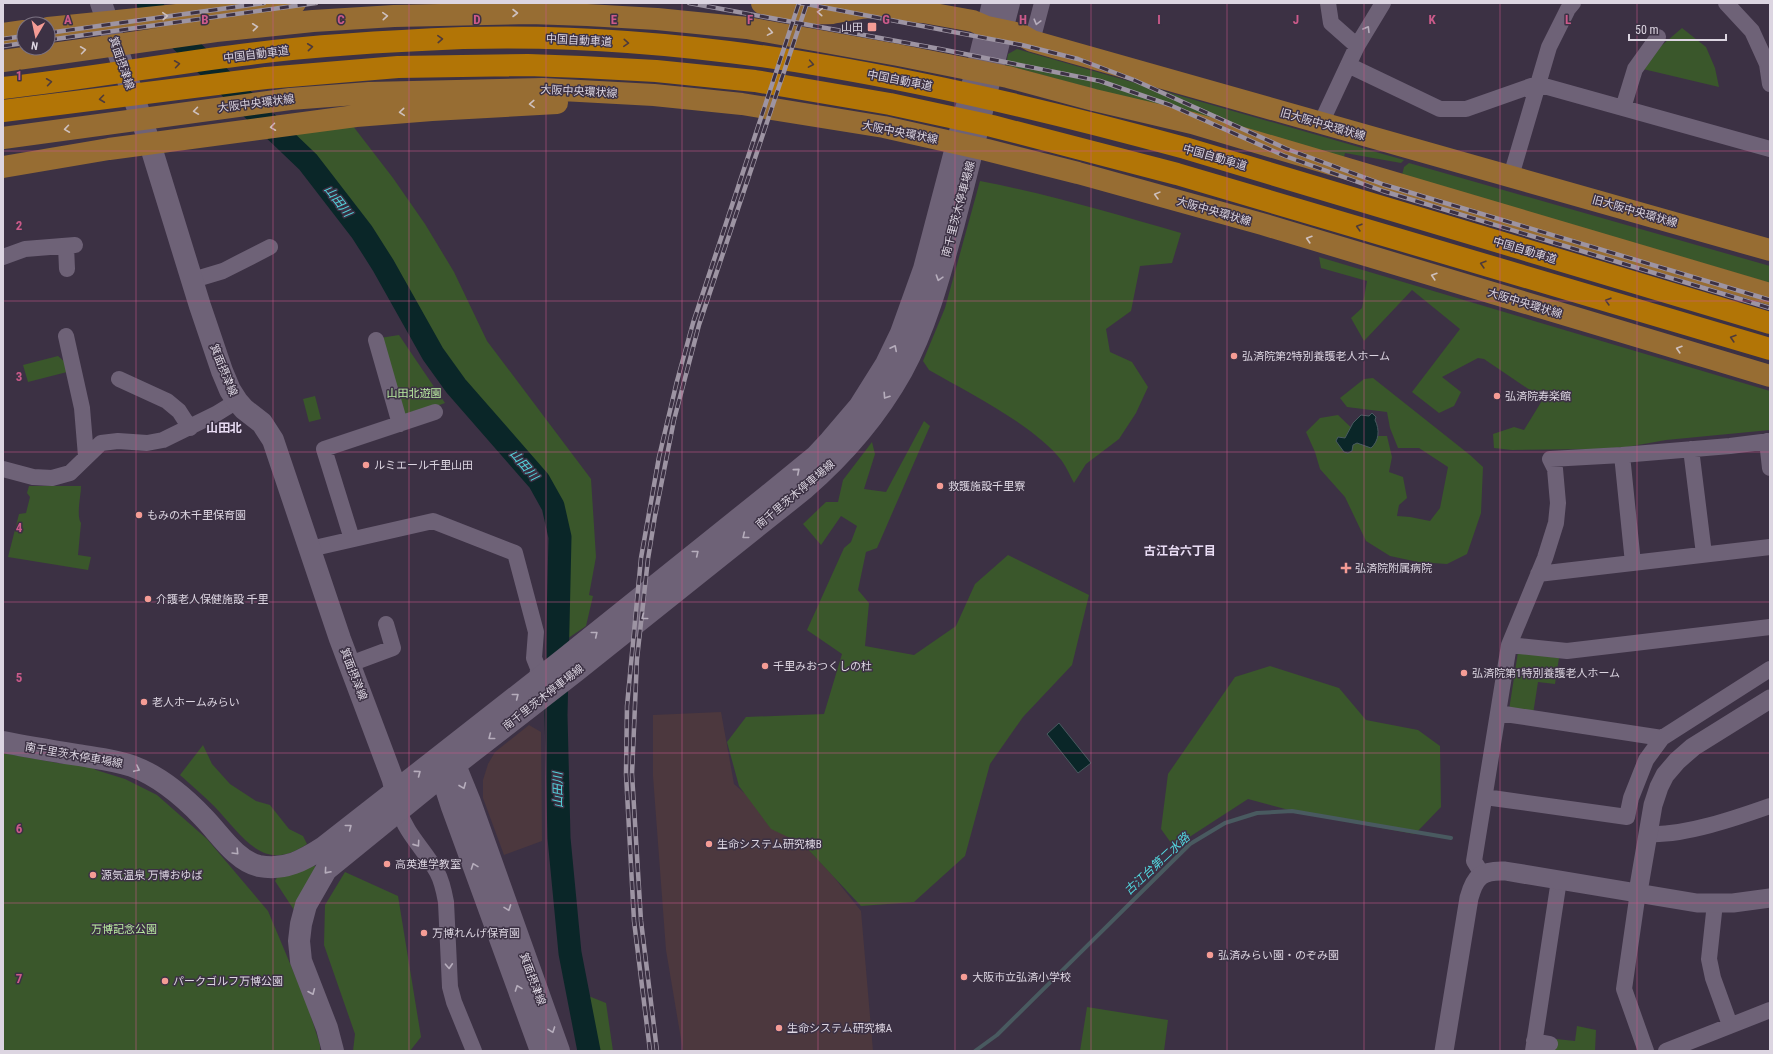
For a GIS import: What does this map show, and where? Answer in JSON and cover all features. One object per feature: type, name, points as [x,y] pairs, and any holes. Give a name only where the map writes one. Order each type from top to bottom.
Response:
[{"type":"highway","name":"中国自動車道","points":[[6,87],[244,54],[317,47],[465,38],[587,40],[733,52],[894,78],[1076,119],[1185,148],[1770,323]]},
{"type":"highway","points":[[11,110],[266,78],[398,67],[514,65],[582,67],[656,71],[755,81],[890,104],[992,126],[1177,174],[1770,349]]},
{"type":"main road","points":[[56,26],[104,12],[130,19],[199,14],[295,3]]},
{"type":"main road","points":[[616,3],[898,55],[1008,77],[1094,100],[1192,123],[1770,294]]},
{"type":"main road","name":"旧大阪中央環状線","points":[[762,3],[802,11],[830,13],[867,5],[897,11],[924,12],[973,21],[995,29],[1020,34],[1032,41],[1770,250]]},
{"type":"main road","name":"南千里茨木停車場線","points":[[993,3],[995,29]]},
{"type":"main road","name":"南千里茨木停車場線","points":[[446,765],[564,670],[804,489],[829,468],[869,421],[902,372],[918,340],[941,270],[959,171],[995,29],[1009,3]]},
{"type":"main road","name":"箕面摂津線","points":[[104,12],[150,144],[222,371],[230,390],[237,401],[244,409],[262,423],[270,435],[350,664],[375,730],[397,800]]},
{"type":"main road","points":[[3,61],[216,31],[394,16],[530,13],[657,19],[747,28]]},
{"type":"main road","points":[[3,34],[16,32]]},
{"type":"main road","name":"大阪中央環状線","points":[[3,138],[290,99],[368,92],[543,89],[654,95],[742,104],[884,127],[987,150],[1262,224],[1770,376]]},
{"type":"main road","points":[[3,167],[150,144],[356,116],[654,95]]},
{"type":"main road","name":"南千里茨木停車場線","points":[[3,742],[105,759],[138,769],[156,778],[179,794],[240,857],[258,866],[277,868],[305,860],[397,800]]},
{"type":"main road","points":[[332,1051],[327,1028],[301,961],[300,936],[306,905],[326,870],[397,800],[446,765]]},
{"type":"main road","name":"箕面摂津線","points":[[446,765],[541,1051]]},
{"type":"main road","name":"箕面摂津線","points":[[446,765],[560,1051]]},
{"type":"street","points":[[1032,41],[1042,3]]},
{"type":"street","points":[[1328,3],[1331,23],[1357,46]]},
{"type":"street","points":[[1321,123],[1357,46],[1383,3]]},
{"type":"street","points":[[1511,176],[1536,84],[1549,47],[1568,9],[1573,3]]},
{"type":"street","points":[[1726,3],[1752,31],[1768,64],[1770,84]]},
{"type":"street","points":[[1623,108],[1635,69],[1658,37]]},
{"type":"street","points":[[1348,65],[1440,109],[1466,110],[1536,84],[1770,149]]},
{"type":"street","points":[[3,257],[25,249],[70,245],[67,269]]},
{"type":"street","points":[[193,280],[222,271],[270,247]]},
{"type":"street","points":[[66,336],[82,408],[86,456]]},
{"type":"street","points":[[376,340],[400,424]]},
{"type":"street","points":[[119,379],[167,401],[179,411],[190,428]]},
{"type":"street","points":[[3,469],[32,477],[52,478],[70,473],[101,443],[118,441],[147,442],[163,440],[190,428],[237,401]]},
{"type":"street","points":[[352,539],[324,449],[435,412]]},
{"type":"street","points":[[1482,874],[1474,861],[1509,645],[1551,542],[1558,503],[1555,469],[1550,459],[1622,455],[1768,441],[1770,468]]},
{"type":"street","points":[[1691,449],[1704,554]]},
{"type":"street","points":[[1622,455],[1633,563]]},
{"type":"street","points":[[310,549],[433,521],[515,553],[536,632],[534,658],[538,668],[541,688]]},
{"type":"street","points":[[1538,574],[1770,547]]},
{"type":"street","points":[[350,664],[393,648],[386,624]]},
{"type":"street","points":[[1509,645],[1567,651],[1770,627]]},
{"type":"street","points":[[1485,797],[1627,817],[1631,798],[1646,760],[1662,738],[1770,669]]},
{"type":"street","points":[[1646,1051],[1624,989],[1638,892],[1656,795],[1662,781],[1671,767],[1693,747],[1770,699]]},
{"type":"street","points":[[1498,713],[1662,738]]},
{"type":"street","points":[[397,800],[403,823],[437,872],[444,890],[446,902],[450,987],[454,1002],[474,1051]]},
{"type":"street","points":[[1648,834],[1662,834],[1690,829],[1770,806]]},
{"type":"street","points":[[1444,1051],[1469,898],[1476,881],[1482,874],[1505,871],[1697,903],[1715,903],[1770,898]]},
{"type":"street","points":[[1550,1044],[1534,1046],[1560,880]]},
{"type":"street","points":[[1715,903],[1709,959],[1713,978],[1730,1025]]},
{"type":"street","points":[[1666,1051],[1770,1010]]},
{"type":"shaded area","points":[[1372,413],[1376,417],[1375,420],[1378,431],[1377,439],[1374,445],[1371,448],[1357,443],[1353,445],[1352,451],[1348,453],[1344,452],[1336,441],[1338,437],[1345,438],[1353,423],[1361,415],[1369,416]]},
{"type":"shaded area","points":[[721,712],[734,784],[806,847],[833,876],[861,911],[873,1051],[683,1051],[666,950],[653,776],[653,715]]},
{"type":"shaded area","points":[[1059,723],[1091,763],[1078,773],[1047,734]]},
{"type":"shaded area","points":[[529,725],[541,732],[542,841],[504,855],[483,798],[483,780],[488,764],[495,752]]},
{"type":"green space","points":[[1682,28],[1706,47],[1715,68],[1719,87],[1643,69],[1661,46]]},
{"type":"green space","points":[[1017,49],[1404,160],[1401,163],[1345,153],[1344,157],[1006,65],[1008,54]]},
{"type":"green space","points":[[353,126],[393,178],[425,224],[454,272],[487,341],[591,479],[596,557],[589,595],[593,596],[586,626],[564,641],[565,553],[563,523],[558,504],[545,480],[454,371],[439,350],[376,241],[326,173],[290,133]]},
{"type":"green space","points":[[1409,163],[1770,266],[1770,283],[1402,175],[1404,167]]},
{"type":"green space","points":[[980,181],[1056,198],[1181,233],[1172,263],[1140,266],[1131,311],[1106,329],[1110,352],[1132,362],[1148,387],[1136,413],[1119,439],[1086,464],[1074,483],[1062,461],[1035,435],[1018,422],[981,399],[929,370],[923,361],[945,308]]},
{"type":"green space","points":[[1319,257],[1770,391],[1770,430],[1666,440],[1627,447],[1597,449],[1512,450],[1494,448],[1493,434],[1514,427],[1524,430],[1543,399],[1484,359],[1478,358],[1442,377],[1461,392],[1454,406],[1439,413],[1412,392],[1460,329],[1412,290],[1364,341],[1351,318],[1362,308],[1367,281],[1321,268]]},
{"type":"green space","name":"山田北遊園","points":[[399,335],[445,403],[401,419],[380,338]]},
{"type":"green space","points":[[58,356],[66,363],[67,372],[28,382],[23,365]]},
{"type":"green space","points":[[1373,378],[1483,467],[1481,513],[1467,554],[1447,564],[1418,562],[1390,556],[1366,541],[1345,497],[1320,469],[1315,452],[1306,432],[1320,418],[1338,415],[1360,436],[1387,436],[1392,457],[1389,472],[1403,477],[1407,498],[1399,505],[1397,516],[1430,521],[1440,508],[1448,467],[1419,448],[1398,448],[1390,428],[1387,412],[1347,407],[1340,398],[1364,379]]},
{"type":"green space","points":[[315,396],[321,419],[309,422],[303,399]]},
{"type":"green space","points":[[924,421],[930,426],[877,548],[866,552],[858,590],[869,603],[865,646],[914,655],[956,626],[975,584],[1008,555],[1089,595],[1072,665],[1023,717],[990,764],[965,856],[914,902],[861,906],[803,844],[771,829],[739,786],[727,742],[746,717],[824,714],[842,654],[807,630],[844,548],[851,542],[857,526],[841,516],[821,545],[803,524],[826,502],[838,502],[843,480],[872,442],[875,454],[864,489],[886,492]]},
{"type":"green space","points":[[29,486],[81,486],[79,516],[81,523],[78,555],[91,557],[88,570],[8,557],[19,514],[26,513],[30,497],[27,493]]},
{"type":"green space","points":[[1518,652],[1559,658],[1555,684],[1538,682],[1533,714],[1509,710]]},
{"type":"green space","points":[[1270,666],[1339,688],[1366,720],[1418,730],[1440,746],[1441,807],[1415,834],[1304,814],[1248,799],[1174,847],[1161,829],[1168,774],[1235,677]]},
{"type":"green space","points":[[203,745],[212,764],[230,784],[256,801],[270,805],[289,829],[303,836],[307,844],[292,852],[278,855],[266,853],[254,848],[244,839],[214,806],[180,775]]},
{"type":"green space","name":"万博記念公園","points":[[3,753],[63,764],[92,767],[96,770],[125,779],[157,795],[207,839],[268,911],[307,1004],[320,1045],[320,1051],[3,1051]]},
{"type":"green space","points":[[314,865],[317,869],[294,910],[275,881],[278,876]]},
{"type":"green space","points":[[345,872],[398,896],[421,1037],[410,1051],[353,1051],[355,1034],[324,945],[325,905]]},
{"type":"green space","points":[[586,995],[606,1003],[613,1051],[595,1051],[574,1007]]},
{"type":"green space","points":[[1087,1007],[1168,1020],[1164,1051],[1080,1051]]},
{"type":"green space","points":[[1577,1026],[1596,1030],[1595,1051],[1554,1051],[1556,1039],[1575,1041]]},
{"type":"waterway","name":"山田川","points":[[148,3],[170,30],[308,162],[362,232],[383,265],[433,354],[456,386],[539,481],[553,506],[560,537],[556,715],[559,838],[570,953],[589,1051]]},
{"type":"waterway","name":"古江台第二水路","points":[[975,1051],[997,1035],[1190,844],[1225,823],[1257,813],[1292,811],[1451,838]]},
{"type":"railway","points":[[56,32],[264,3]]},
{"type":"railway","points":[[56,39],[316,3]]},
{"type":"railway","points":[[689,3],[940,49],[1100,81],[1170,105],[1285,156],[1383,191],[1770,308]]},
{"type":"railway","points":[[650,1051],[634,921],[626,774],[627,706],[641,558],[659,457],[677,381],[693,323],[799,3]]},
{"type":"railway","points":[[801,3],[1022,45],[1078,59],[1134,80],[1287,149],[1385,185],[1770,300]]},
{"type":"railway","points":[[657,1051],[641,921],[632,774],[637,659],[648,559],[674,420],[699,325],[807,3]]},
{"type":"railway","points":[[3,39],[16,37]]},
{"type":"railway","points":[[3,46],[16,44]]},
{"type":"place","name":"山田","points":[[872,27]]},
{"type":"place","name":"弘済院第2特別養護老人ホーム","points":[[1234,356]]},
{"type":"place","name":"弘済院寿楽館","points":[[1497,396]]},
{"type":"place","name":"ルミエール千里山田","points":[[366,465]]},
{"type":"place","name":"救護施設千里寮","points":[[940,486]]},
{"type":"place","name":"もみの木千里保育園","points":[[139,515]]},
{"type":"place","name":"弘済院附属病院","points":[[1346,568]]},
{"type":"place","name":"介護老人保健施設 千里","points":[[148,599]]},
{"type":"place","name":"千里みおつくしの杜","points":[[765,666]]},
{"type":"place","name":"弘済院第1特別養護老人ホーム","points":[[1464,673]]},
{"type":"place","name":"老人ホームみらい","points":[[144,702]]},
{"type":"place","name":"生命システム研究棟B","points":[[709,844]]},
{"type":"place","name":"高英進学教室","points":[[387,864]]},
{"type":"place","name":"源気温泉 万博おゆば","points":[[93,875]]},
{"type":"place","name":"万博れんげ保育園","points":[[424,933]]},
{"type":"place","name":"弘済みらい園・のぞみ園","points":[[1210,955]]},
{"type":"place","name":"大阪市立弘済小学校","points":[[964,977]]},
{"type":"place","name":"パークゴルフ万博公園","points":[[165,981]]},
{"type":"place","name":"生命システム研究棟A","points":[[779,1028]]},
{"type":"district","name":"山田北","points":[[224,428]]},
{"type":"district","name":"古江台六丁目","points":[[1180,551]]}]
